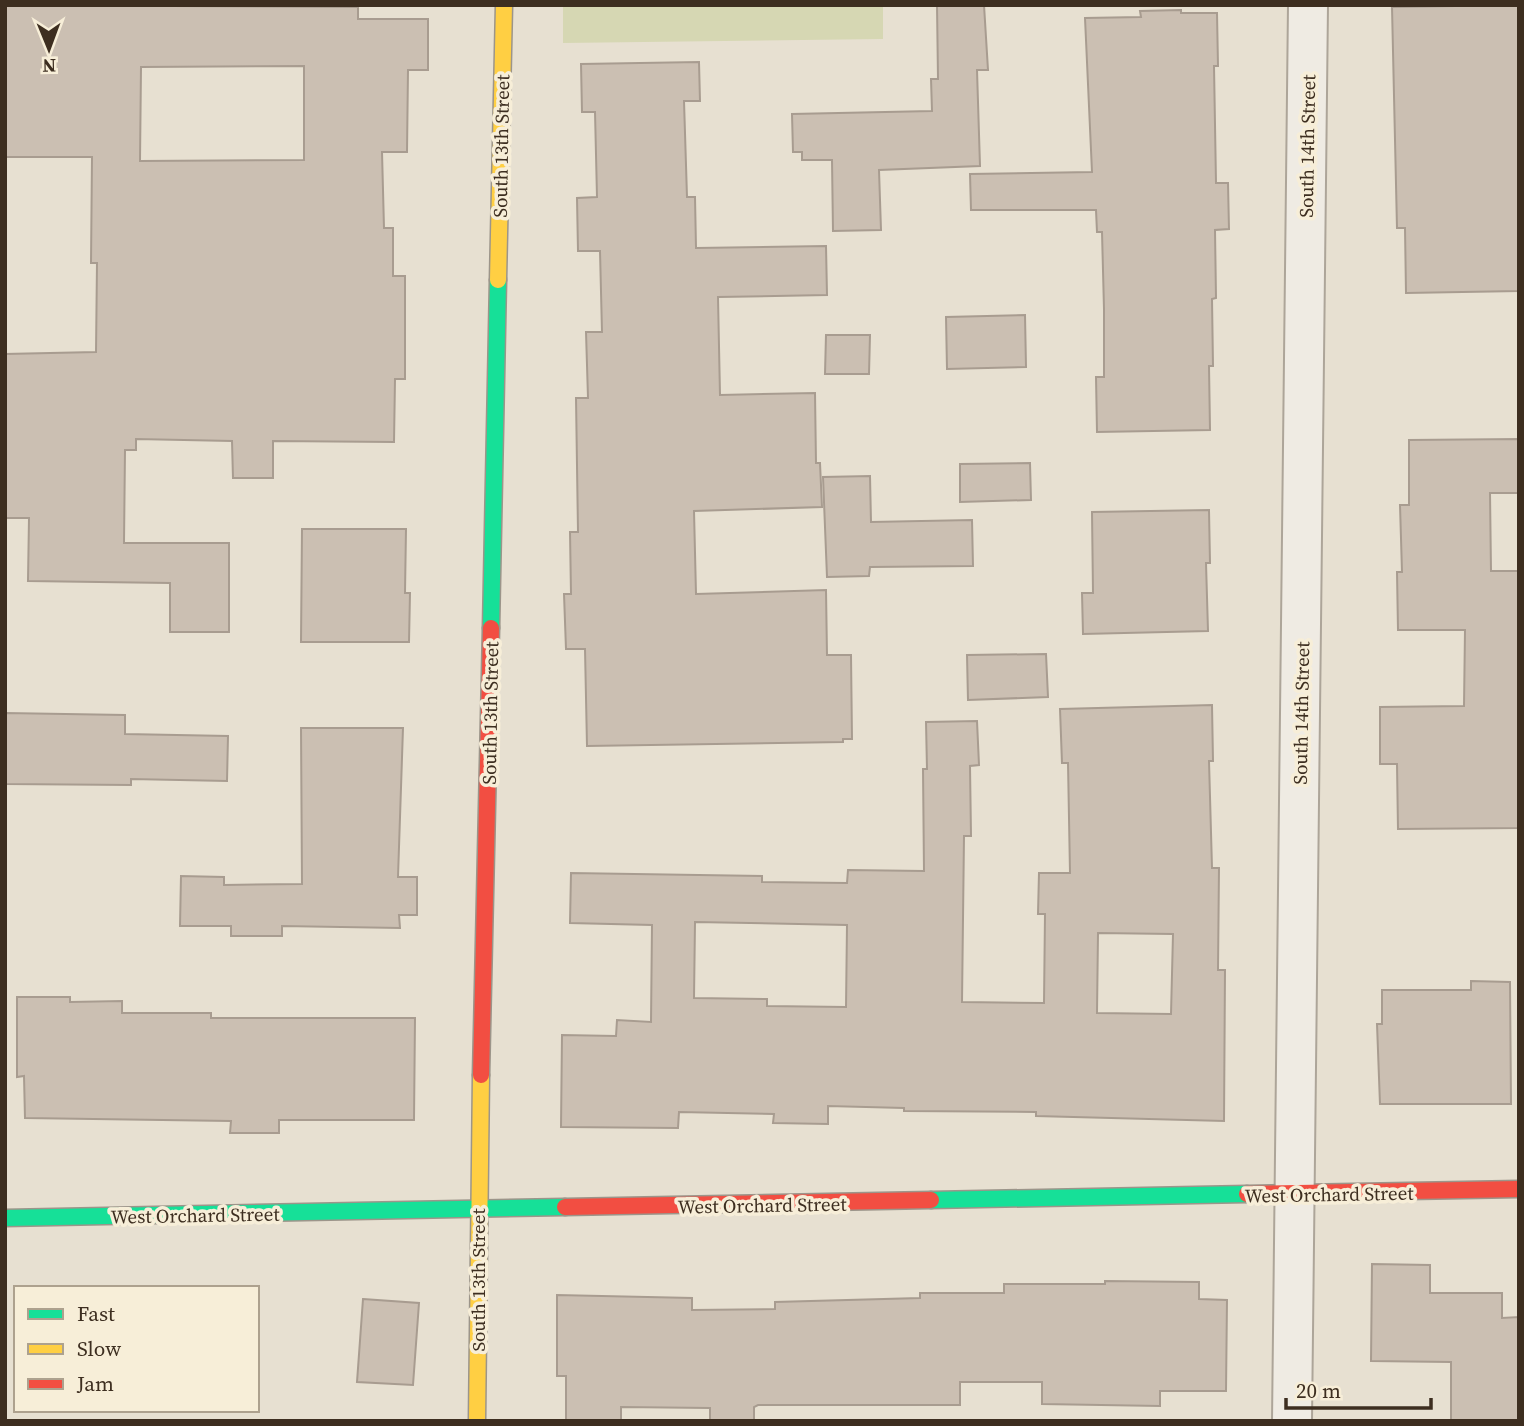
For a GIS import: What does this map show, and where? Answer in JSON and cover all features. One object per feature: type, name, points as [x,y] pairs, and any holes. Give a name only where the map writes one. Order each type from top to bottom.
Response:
[{"type":"street","name":"South 13th Street","points":[[477,1421],[478,1210],[504,5]]},
{"type":"street","name":"South 14th Street","points":[[1292,1421],[1308,5]]},
{"type":"street","name":"West Orchard Street","points":[[5,1218],[1519,1189]]},
{"type":"green space","points":[[563,5],[883,5],[883,39],[563,43]]},
{"type":"building","points":[[5,5],[358,7],[358,19],[428,19],[428,70],[408,70],[407,152],[382,152],[384,228],[393,228],[393,276],[405,276],[405,379],[395,379],[394,442],[273,441],[273,478],[233,478],[232,441],[136,439],[136,450],[125,450],[124,543],[229,543],[229,632],[170,632],[170,583],[28,581],[29,518],[5,518],[5,354],[96,352],[97,263],[91,263],[92,157],[5,157]],"holes":[[[304,66],[304,160],[140,161],[141,67]]]},
{"type":"building","points":[[937,5],[984,5],[988,70],[977,70],[980,166],[879,170],[881,230],[833,231],[832,160],[802,160],[802,152],[793,152],[792,114],[932,111],[931,79],[938,79]]},
{"type":"building","points":[[1519,5],[1519,291],[1406,293],[1405,228],[1397,228],[1392,7]]},
{"type":"building","points":[[1181,10],[1181,13],[1217,13],[1218,66],[1214,66],[1216,183],[1228,183],[1229,229],[1215,230],[1216,298],[1212,299],[1210,430],[1097,432],[1096,377],[1104,377],[1104,309],[1102,232],[1097,232],[1096,210],[971,210],[970,174],[1092,172],[1085,18],[1141,17],[1140,11]]},
{"type":"building","points":[[699,62],[700,101],[684,101],[687,197],[695,197],[696,248],[826,246],[827,295],[718,297],[720,395],[815,393],[816,463],[820,463],[822,507],[694,511],[696,594],[826,590],[827,655],[851,655],[852,739],[843,739],[843,742],[587,746],[585,649],[566,649],[564,594],[571,594],[570,532],[578,532],[576,398],[588,398],[586,332],[602,332],[600,251],[578,251],[577,198],[597,197],[595,112],[582,112],[581,64]]},
{"type":"building","points":[[1025,315],[1026,367],[947,369],[946,317]]},
{"type":"building","points":[[826,335],[870,335],[869,374],[825,374]]},
{"type":"building","points":[[1519,439],[1519,493],[1490,493],[1491,571],[1519,571],[1519,828],[1398,829],[1397,764],[1380,764],[1380,707],[1464,706],[1465,630],[1398,630],[1397,572],[1402,572],[1400,505],[1409,505],[1409,440]]},
{"type":"building","points":[[1030,463],[1031,500],[960,502],[960,464]]},
{"type":"building","points":[[870,476],[871,522],[972,520],[973,566],[870,567],[869,576],[827,577],[823,477]]},
{"type":"building","points":[[1209,510],[1210,563],[1206,563],[1208,631],[1083,634],[1082,593],[1093,593],[1092,512]]},
{"type":"building","points":[[302,529],[406,529],[405,593],[410,593],[409,642],[301,642]]},
{"type":"building","points":[[1046,654],[1048,697],[968,700],[967,655]]},
{"type":"building","points":[[1212,705],[1213,761],[1209,761],[1212,868],[1219,868],[1218,970],[1225,970],[1224,1121],[1036,1116],[1036,1112],[904,1111],[904,1108],[828,1106],[828,1124],[773,1123],[774,1114],[679,1112],[678,1128],[561,1127],[562,1035],[616,1036],[617,1020],[651,1022],[652,925],[570,923],[571,873],[762,876],[762,882],[847,883],[848,870],[924,871],[923,769],[927,769],[926,722],[977,721],[979,765],[970,766],[971,836],[964,836],[962,1002],[1044,1003],[1045,914],[1038,914],[1039,873],[1070,873],[1068,763],[1062,763],[1060,709]],"holes":[[[695,922],[847,925],[846,1007],[767,1006],[767,999],[694,998]],[[1098,933],[1173,934],[1171,1014],[1097,1013]]]},
{"type":"building","points":[[5,713],[125,715],[125,734],[228,736],[227,781],[131,779],[131,785],[5,784]]},
{"type":"building","points":[[301,728],[403,728],[398,877],[417,877],[417,915],[399,915],[400,928],[282,926],[282,936],[231,936],[231,926],[180,926],[181,876],[224,877],[224,885],[302,884]]},
{"type":"building","points":[[1471,981],[1510,982],[1511,1104],[1380,1104],[1377,1024],[1382,1024],[1382,990],[1471,990]]},
{"type":"building","points":[[17,997],[70,997],[70,1002],[122,1001],[122,1013],[211,1013],[211,1018],[415,1018],[414,1120],[279,1120],[279,1133],[230,1133],[231,1121],[25,1118],[24,1076],[17,1077]]},
{"type":"building","points":[[1372,1264],[1430,1265],[1430,1293],[1502,1293],[1502,1318],[1519,1317],[1519,1420],[1451,1421],[1451,1362],[1371,1361]]},
{"type":"building","points":[[1105,1281],[1199,1282],[1199,1299],[1227,1300],[1226,1391],[1160,1391],[1160,1406],[1042,1404],[1042,1382],[960,1382],[960,1405],[758,1405],[754,1407],[754,1421],[710,1421],[710,1408],[621,1407],[621,1421],[566,1421],[566,1376],[557,1376],[557,1295],[692,1298],[692,1310],[775,1309],[775,1302],[920,1298],[920,1293],[1004,1293],[1004,1284],[1105,1284]]},
{"type":"building","points":[[363,1299],[419,1303],[413,1385],[357,1382]]},
{"type":"traffic: fast","points":[[491,628],[498,280]]},
{"type":"traffic: fast","points":[[931,1200],[1247,1194]]},
{"type":"traffic: fast","points":[[5,1218],[565,1207]]},
{"type":"traffic: slow","points":[[498,280],[504,5]]},
{"type":"traffic: slow","points":[[477,1421],[481,1075]]},
{"type":"traffic: jam","points":[[481,1075],[491,628]]},
{"type":"traffic: jam","points":[[1247,1194],[1519,1189]]},
{"type":"traffic: jam","points":[[565,1207],[931,1200]]}]
